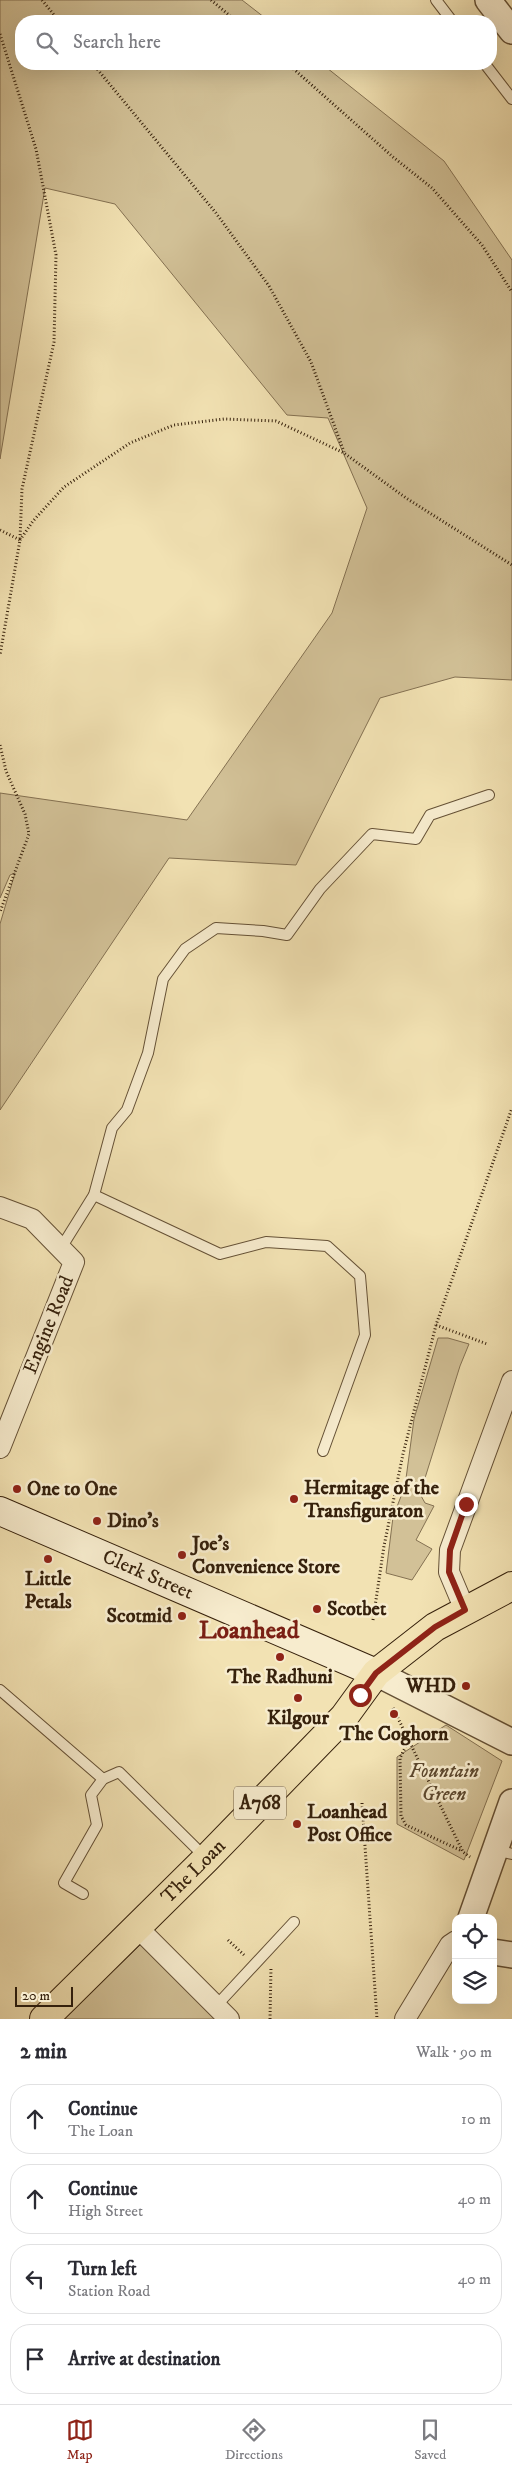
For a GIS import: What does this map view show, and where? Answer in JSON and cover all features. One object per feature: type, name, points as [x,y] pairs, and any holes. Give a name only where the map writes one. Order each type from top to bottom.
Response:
[{"type":"main road","name":"Clerk Street","points":[[0,1511],[376,1673]]},
{"type":"main road","name":"A768","points":[[376,1673],[435,1627],[512,1586]]},
{"type":"main road","name":"The Loan","points":[[44,2019],[206,1859],[344,1717],[376,1673]]},
{"type":"street","points":[[488,0],[512,32]]},
{"type":"street","name":"Engine Road","points":[[0,1207],[32,1219],[74,1262],[0,1448]]},
{"type":"street","points":[[465,1610],[449,1572],[450,1550],[512,1381]]},
{"type":"street","name":"Clerk Street","points":[[376,1673],[512,1742]]},
{"type":"street","points":[[472,1914],[487,1873],[504,1852],[512,1802]]},
{"type":"street","points":[[137,1927],[222,2012]]},
{"type":"street","points":[[405,2019],[452,1944]]},
{"type":"street","points":[[497,1953],[512,1956]]},
{"type":"lane","points":[[436,0],[447,15]]},
{"type":"lane","points":[[490,70],[512,99]]},
{"type":"lane","points":[[61,1248],[94,1195],[112,1128],[127,1110],[148,1053],[163,979],[185,949],[216,928],[263,931],[287,935],[320,889],[372,834],[416,839],[430,815],[489,795]]},
{"type":"lane","points":[[94,1195],[220,1254],[266,1242],[327,1246],[360,1276],[365,1335],[322,1451]]},
{"type":"lane","points":[[0,1690],[103,1779]]},
{"type":"lane","points":[[83,1894],[64,1884],[97,1825],[91,1794],[103,1779],[118,1772],[206,1859]]},
{"type":"lane","points":[[222,2012],[254,1965],[294,1922]]},
{"type":"path","points":[[42,0],[54,15]]},
{"type":"path","points":[[211,0],[229,15]]},
{"type":"path","points":[[0,34],[36,149],[56,255],[54,342],[22,489],[20,540],[0,656]]},
{"type":"path","points":[[99,70],[216,213],[270,286],[311,362],[344,453]]},
{"type":"path","points":[[295,70],[393,157],[432,188],[482,245],[512,292]]},
{"type":"path","points":[[20,540],[33,521],[64,487],[130,443],[174,425],[224,419],[276,421],[344,453],[406,498],[512,565]]},
{"type":"path","points":[[0,530],[20,540]]},
{"type":"path","points":[[0,745],[6,771],[25,814],[29,834],[0,912]]},
{"type":"path","points":[[373,1620],[384,1546],[401,1463],[436,1325],[512,1108]]},
{"type":"path","points":[[436,1325],[487,1344]]},
{"type":"path","points":[[393,1706],[463,1852]]},
{"type":"path","points":[[410,1739],[400,1758],[401,1816],[406,1825],[463,1852],[487,1873]]},
{"type":"path","points":[[362,1803],[377,2019]]},
{"type":"path","points":[[228,1940],[254,1965]]},
{"type":"path","points":[[270,2019],[271,1947]]},
{"type":"green space","points":[[0,0],[242,0],[261,15],[15,15],[15,70],[330,70],[444,161],[512,260],[512,680],[455,677],[380,698],[296,865],[169,858],[0,1110],[0,924],[15,873],[10,875],[0,898],[0,793],[187,820],[332,613],[367,508],[328,418],[287,415],[115,204],[45,188],[0,459]]},
{"type":"green space","points":[[438,1338],[448,1338],[469,1344],[460,1366],[420,1494],[425,1503],[434,1506],[416,1540],[432,1549],[412,1580],[386,1573],[393,1517],[405,1486],[414,1419]]},
{"type":"green space","name":"Fountain Green","points":[[446,1725],[502,1761],[464,1860],[397,1824],[397,1757]]},
{"type":"green space","points":[[141,1944],[217,2019],[63,2019]]},
{"type":"place","name":"One to One","points":[[17,1489]]},
{"type":"place","name":"Hermitage of the Transfiguraton","points":[[294,1499]]},
{"type":"place","name":"Dino's","points":[[97,1521]]},
{"type":"place","name":"Joe's Convenience Store","points":[[182,1555]]},
{"type":"place","name":"Little Petals","points":[[48,1559]]},
{"type":"place","name":"Scotbet","points":[[317,1609]]},
{"type":"place","name":"Scotmid","points":[[182,1616]]},
{"type":"place","name":"The Radhuni","points":[[280,1657]]},
{"type":"place","name":"WHD","points":[[466,1686]]},
{"type":"place","name":"Kilgour","points":[[298,1698]]},
{"type":"place","name":"The Coghorn","points":[[394,1714]]},
{"type":"place","name":"Loanhead Post Office","points":[[297,1824]]},
{"type":"district","name":"Loanhead","points":[[249,1630]]},
{"type":"route","points":[[360,1695],[376,1673],[435,1627],[465,1610],[449,1572],[450,1550],[466,1504]]}]
